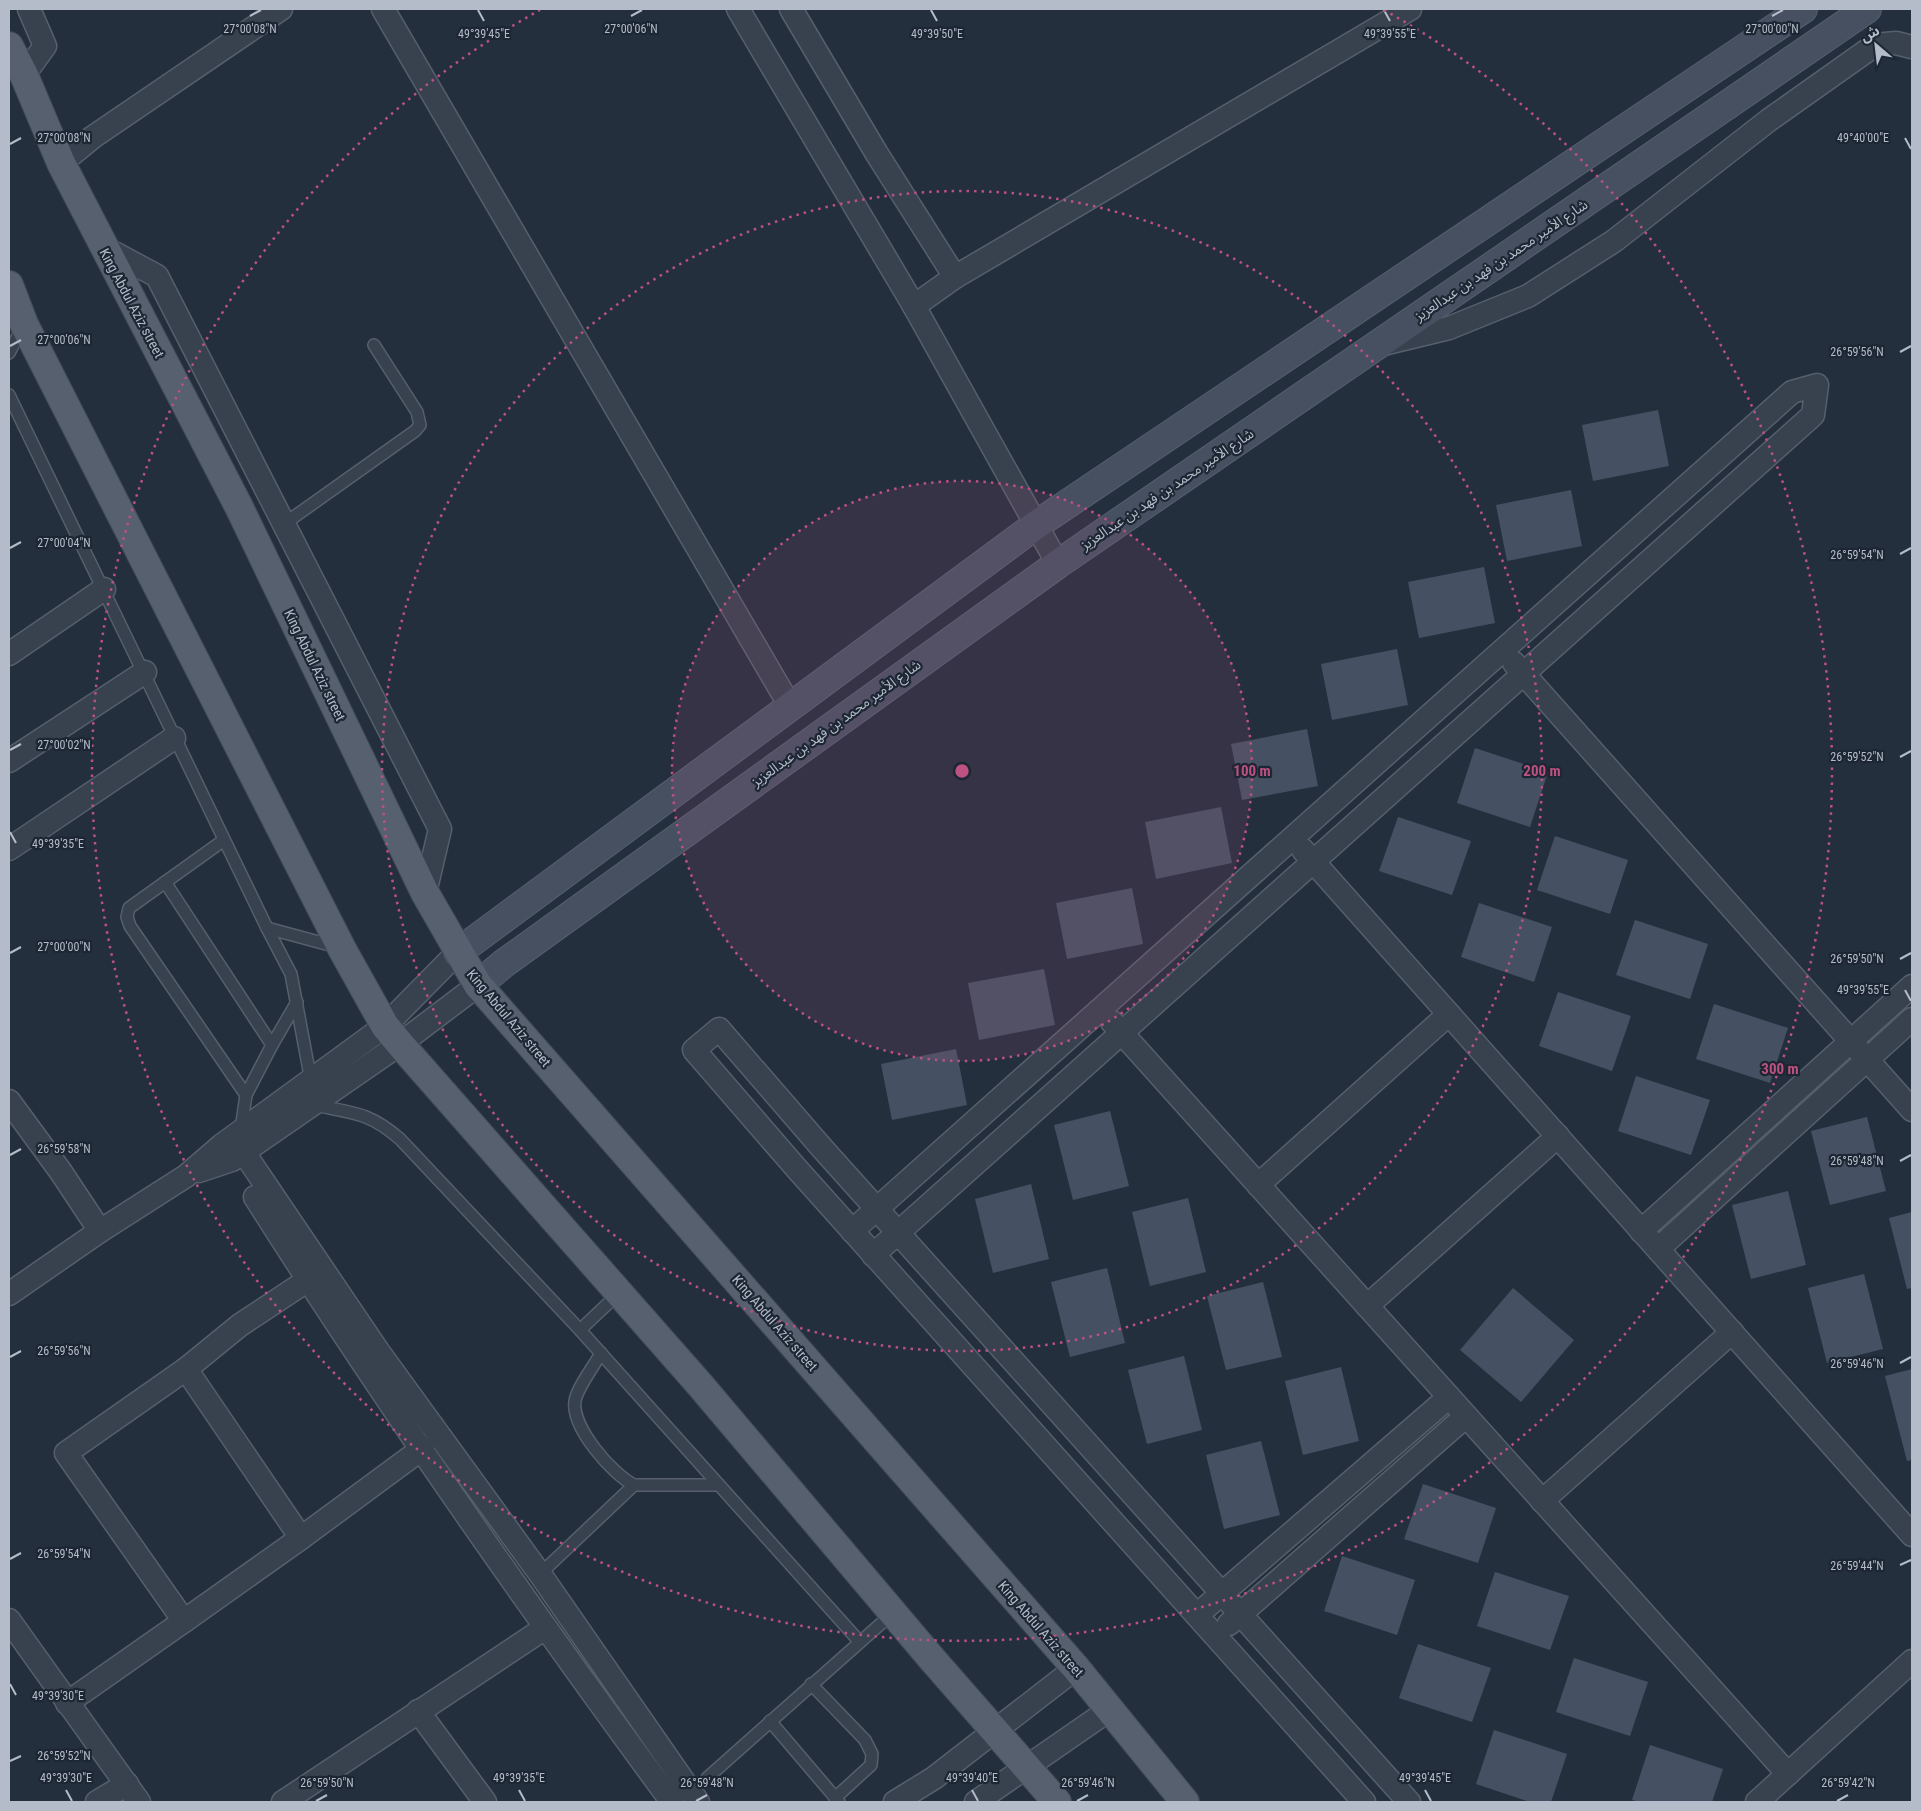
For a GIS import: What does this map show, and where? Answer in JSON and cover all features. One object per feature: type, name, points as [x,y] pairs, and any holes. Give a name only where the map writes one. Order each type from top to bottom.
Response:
[{"type":"main road","points":[[457,953],[1036,525],[1803,9]]},
{"type":"main road","name":"شارع الأمير محمد بن فهد بن عبدالعزيز","points":[[478,985],[503,964],[1058,564],[1867,9]]},
{"type":"main road","name":"King Abdul Aziz street","points":[[9,46],[24,75],[61,163],[239,507],[424,893],[457,953],[478,985],[1076,1668],[1108,1710],[1185,1802]]},
{"type":"main road","points":[[9,284],[24,324],[342,948],[393,1035],[619,1293],[1057,1802]]},
{"type":"street","points":[[24,75],[45,46],[28,9]]},
{"type":"street","points":[[61,163],[93,137],[281,9]]},
{"type":"street","points":[[383,9],[790,706]]},
{"type":"street","points":[[738,9],[914,306],[1058,564]]},
{"type":"street","points":[[791,9],[877,154],[955,277]]},
{"type":"street","points":[[914,306],[955,277],[1410,9]]},
{"type":"street","points":[[1374,346],[1449,328],[1528,296],[1614,241],[1769,120],[1875,44],[1912,46]]},
{"type":"street","points":[[103,247],[157,276],[440,829],[424,893]]},
{"type":"street","points":[[852,1231],[878,1210],[1792,392],[1817,385],[1813,415],[873,1255]]},
{"type":"street","points":[[9,654],[104,589]]},
{"type":"street","points":[[1504,651],[1912,1110]]},
{"type":"street","points":[[9,761],[145,672]]},
{"type":"street","points":[[9,849],[174,738]]},
{"type":"street","points":[[1293,838],[1912,1535]]},
{"type":"street","points":[[9,1294],[100,1231],[234,1146],[312,1105],[393,1035],[457,953]]},
{"type":"street","points":[[234,1146],[311,1081],[478,985]]},
{"type":"street","points":[[1641,1231],[1912,986]]},
{"type":"street","points":[[1101,1010],[1788,1774]]},
{"type":"street","points":[[1258,1185],[1449,1014]]},
{"type":"street","points":[[1658,1249],[1912,1019]]},
{"type":"street","points":[[1364,1802],[873,1255],[694,1050],[719,1028],[878,1210],[1409,1802]]},
{"type":"street","points":[[9,1101],[61,1172],[100,1231]]},
{"type":"street","points":[[1367,1306],[1558,1136]]},
{"type":"street","points":[[234,1146],[308,1280],[545,1628],[672,1802]]},
{"type":"street","points":[[234,1146],[378,1351],[540,1574],[698,1802]]},
{"type":"street","points":[[184,1621],[66,1453],[186,1369],[240,1325],[308,1280]]},
{"type":"street","points":[[1542,1501],[1732,1332]]},
{"type":"street","points":[[186,1369],[301,1538]]},
{"type":"street","points":[[1197,1615],[1449,1397]]},
{"type":"street","points":[[1216,1636],[1466,1416]]},
{"type":"street","points":[[67,1703],[301,1538],[422,1448]]},
{"type":"street","points":[[9,1620],[133,1793],[97,1802]]},
{"type":"street","points":[[294,1799],[418,1711],[545,1628]]},
{"type":"street","points":[[1757,1802],[1912,1661]]},
{"type":"street","points":[[896,1802],[934,1778],[1076,1668]]},
{"type":"street","points":[[976,1802],[1108,1710]]},
{"type":"street","points":[[418,1711],[484,1802]]},
{"type":"lane","points":[[9,353],[24,324]]},
{"type":"lane","points":[[284,524],[420,425],[417,412],[374,345]]},
{"type":"lane","points":[[9,395],[145,672],[174,738],[267,928],[286,962],[297,1002],[311,1081]]},
{"type":"lane","points":[[224,840],[129,908],[127,916],[130,926],[246,1095]]},
{"type":"lane","points":[[165,882],[272,1045]]},
{"type":"lane","points":[[267,928],[342,948]]},
{"type":"lane","points":[[234,1146],[246,1095],[297,1002]]},
{"type":"lane","points":[[312,1105],[367,1116],[384,1125],[400,1139],[580,1330],[859,1641]]},
{"type":"lane","points":[[580,1330],[619,1293]]},
{"type":"lane","points":[[601,1353],[575,1398],[574,1410],[578,1424],[612,1470],[623,1480],[634,1486],[719,1485]]},
{"type":"lane","points":[[540,1574],[634,1486]]},
{"type":"lane","points":[[706,1778],[894,1612]]},
{"type":"lane","points":[[770,1721],[837,1800],[871,1765],[872,1754],[865,1740],[811,1684]]},
{"type":"building","points":[[1658,410],[1669,466],[1593,481],[1582,425]]},
{"type":"building","points":[[1571,490],[1582,546],[1507,561],[1496,505]]},
{"type":"building","points":[[1484,567],[1495,623],[1419,638],[1408,582]]},
{"type":"building","points":[[1397,649],[1408,705],[1332,720],[1321,664]]},
{"type":"building","points":[[1307,729],[1318,786],[1242,800],[1231,744]]},
{"type":"building","points":[[1475,748],[1548,772],[1530,827],[1457,803]]},
{"type":"building","points":[[1221,807],[1232,863],[1156,879],[1145,822]]},
{"type":"building","points":[[1398,817],[1471,841],[1452,895],[1379,871]]},
{"type":"building","points":[[1555,836],[1628,860],[1610,914],[1537,890]]},
{"type":"building","points":[[1132,888],[1143,944],[1067,959],[1056,903]]},
{"type":"building","points":[[1479,903],[1552,927],[1534,982],[1461,957]]},
{"type":"building","points":[[1635,920],[1708,944],[1690,999],[1616,975]]},
{"type":"building","points":[[1044,969],[1055,1025],[979,1040],[968,983]]},
{"type":"building","points":[[1558,992],[1631,1016],[1612,1071],[1539,1046]]},
{"type":"building","points":[[1714,1004],[1788,1028],[1770,1083],[1696,1059]]},
{"type":"building","points":[[956,1049],[967,1105],[892,1120],[881,1064]]},
{"type":"building","points":[[1636,1076],[1710,1100],[1691,1155],[1618,1131]]},
{"type":"building","points":[[1110,1111],[1129,1186],[1073,1200],[1054,1125]]},
{"type":"building","points":[[1867,1117],[1886,1191],[1830,1205],[1811,1131]]},
{"type":"building","points":[[1031,1184],[1049,1259],[993,1273],[975,1199]]},
{"type":"building","points":[[1788,1191],[1806,1265],[1751,1279],[1732,1205]]},
{"type":"building","points":[[1188,1198],[1206,1272],[1150,1286],[1132,1212]]},
{"type":"building","points":[[1912,1212],[1912,1288],[1907,1289],[1889,1218]]},
{"type":"building","points":[[1107,1268],[1125,1343],[1070,1357],[1051,1282]]},
{"type":"building","points":[[1864,1274],[1883,1349],[1827,1363],[1808,1288]]},
{"type":"building","points":[[1263,1282],[1282,1357],[1226,1370],[1207,1296]]},
{"type":"building","points":[[1513,1288],[1574,1340],[1521,1402],[1460,1350]]},
{"type":"building","points":[[1184,1356],[1202,1430],[1147,1444],[1128,1370]]},
{"type":"building","points":[[1341,1367],[1359,1441],[1303,1455],[1285,1381]]},
{"type":"building","points":[[1912,1369],[1912,1460],[1907,1461],[1885,1376]]},
{"type":"building","points":[[1261,1441],[1280,1515],[1224,1529],[1206,1455]]},
{"type":"building","points":[[1423,1484],[1496,1508],[1478,1563],[1404,1539]]},
{"type":"building","points":[[1342,1556],[1415,1580],[1397,1635],[1324,1611]]},
{"type":"building","points":[[1495,1572],[1569,1596],[1550,1650],[1477,1626]]},
{"type":"building","points":[[1418,1644],[1491,1668],[1472,1722],[1399,1698]]},
{"type":"building","points":[[1574,1658],[1648,1682],[1630,1736],[1556,1712]]},
{"type":"building","points":[[1494,1730],[1567,1754],[1551,1802],[1530,1802],[1476,1784]]},
{"type":"building","points":[[1650,1745],[1723,1769],[1712,1802],[1640,1802],[1632,1800]]}]
